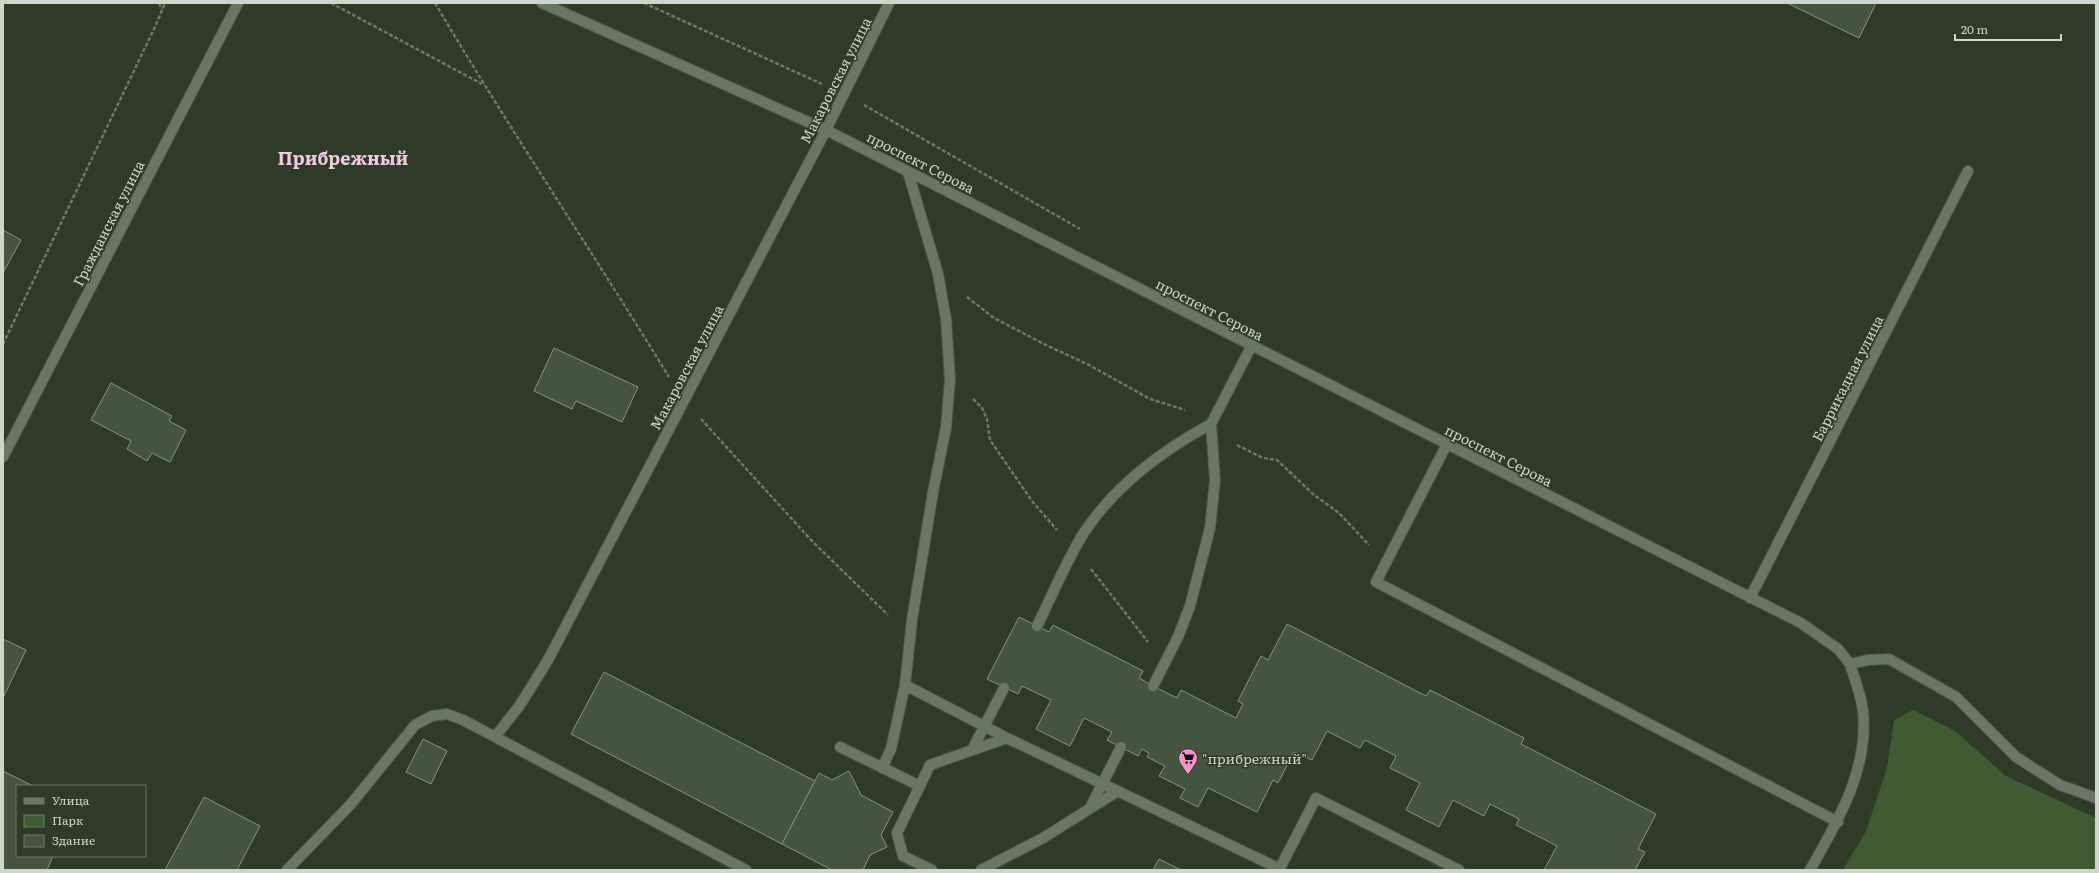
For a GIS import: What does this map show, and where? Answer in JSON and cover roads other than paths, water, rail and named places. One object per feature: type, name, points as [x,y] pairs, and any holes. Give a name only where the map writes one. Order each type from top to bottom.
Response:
[{"type":"street","name":"Гражданская улица","points":[[3,457],[238,3]]},
{"type":"street","name":"проспект Серова","points":[[542,3],[826,130],[1252,345],[1801,623],[1822,636],[1838,649],[1850,664]]},
{"type":"street","name":"Макаровская улица","points":[[494,737],[520,705],[548,660],[826,130],[890,3]]},
{"type":"street","points":[[882,768],[891,749],[905,685],[910,636],[932,499],[946,428],[950,379],[946,319],[938,274],[908,172]]},
{"type":"street","name":"Баррикадная улица","points":[[1750,598],[1968,172]]},
{"type":"street","points":[[1153,686],[1166,662],[1190,606],[1210,528],[1215,480],[1211,424],[1252,345]]},
{"type":"street","points":[[1036,626],[1084,533],[1106,504],[1148,464],[1186,437],[1211,424]]},
{"type":"street","points":[[1446,444],[1376,582],[1838,822]]},
{"type":"street","points":[[1810,870],[1838,822],[1861,758],[1864,734],[1863,711],[1850,664],[1868,660],[1889,659],[1956,698],[2016,757],[2060,785],[2096,798]]},
{"type":"street","points":[[905,685],[1007,738],[1280,870],[1316,798],[1459,870]]},
{"type":"street","points":[[972,750],[1004,688]]},
{"type":"street","points":[[287,870],[351,804],[415,725],[432,716],[447,714],[463,720],[746,870]]},
{"type":"street","points":[[932,870],[903,856],[897,833],[930,765],[1007,738]]},
{"type":"street","points":[[840,747],[920,786]]},
{"type":"street","points":[[1090,809],[1121,747]]},
{"type":"street","points":[[981,870],[1043,838],[1118,791]]},
{"type":"place","name":"\"прибрежный\"","points":[[1188,775]]},
{"type":"district","name":"Прибрежный","points":[[343,157]]}]
